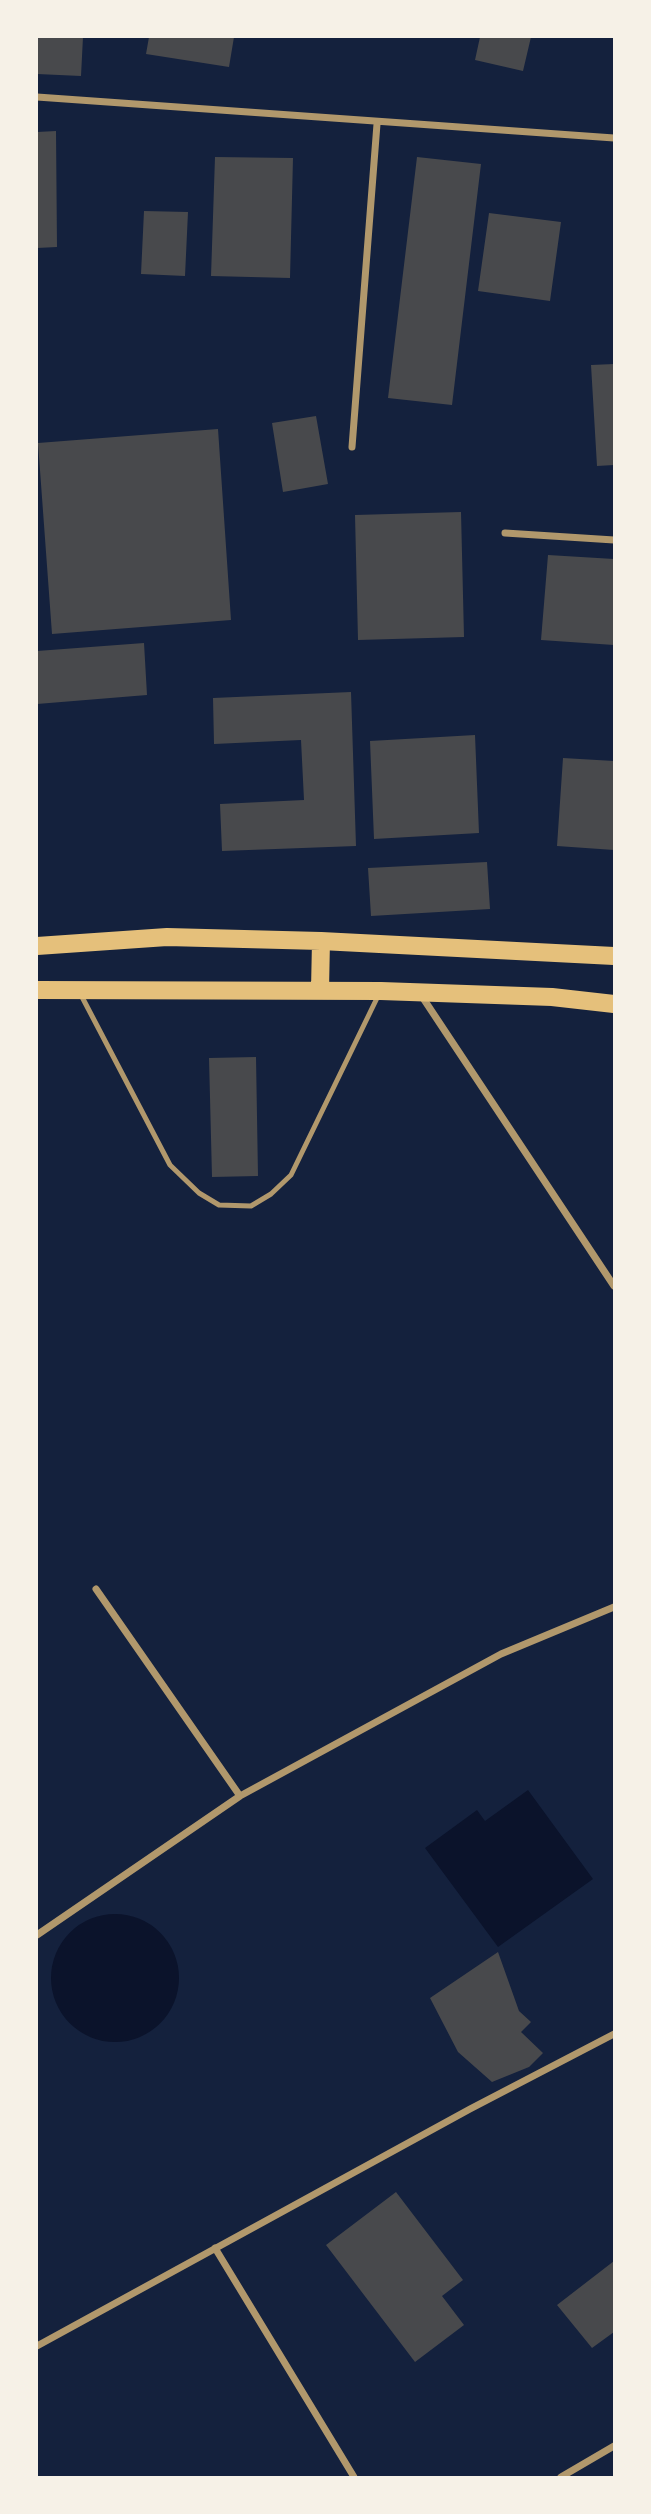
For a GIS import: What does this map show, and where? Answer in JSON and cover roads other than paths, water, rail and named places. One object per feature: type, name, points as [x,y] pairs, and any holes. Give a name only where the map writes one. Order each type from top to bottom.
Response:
[{"type":"main road","points":[[37,946],[167,937],[321,941],[614,956]]},
{"type":"main road","points":[[320,990],[321,941]]},
{"type":"main road","points":[[37,990],[381,991],[552,996],[614,1004]]},
{"type":"street","points":[[37,97],[377,124],[614,138]]},
{"type":"street","points":[[352,447],[377,124]]},
{"type":"street","points":[[505,533],[614,540]]},
{"type":"street","points":[[419,992],[614,1286]]},
{"type":"street","points":[[96,1589],[240,1796]]},
{"type":"street","points":[[37,1935],[240,1796],[501,1654],[614,1607]]},
{"type":"street","points":[[37,2346],[614,2034]]},
{"type":"street","points":[[215,2248],[354,2477]]},
{"type":"street","points":[[561,2477],[614,2446]]},
{"type":"lane","points":[[78,989],[170,1165],[199,1193],[219,1205],[251,1206],[271,1194],[291,1175],[381,991]]},
{"type":"water","points":[[528,1790],[593,1879],[498,1947],[425,1848],[477,1810],[485,1821]]},
{"type":"water","points":[[115,1914],[140,1919],[160,1933],[174,1953],[179,1978],[174,2003],[160,2023],[140,2037],[115,2042],[90,2037],[70,2023],[56,2003],[51,1978],[56,1953],[70,1933],[90,1919]]}]
